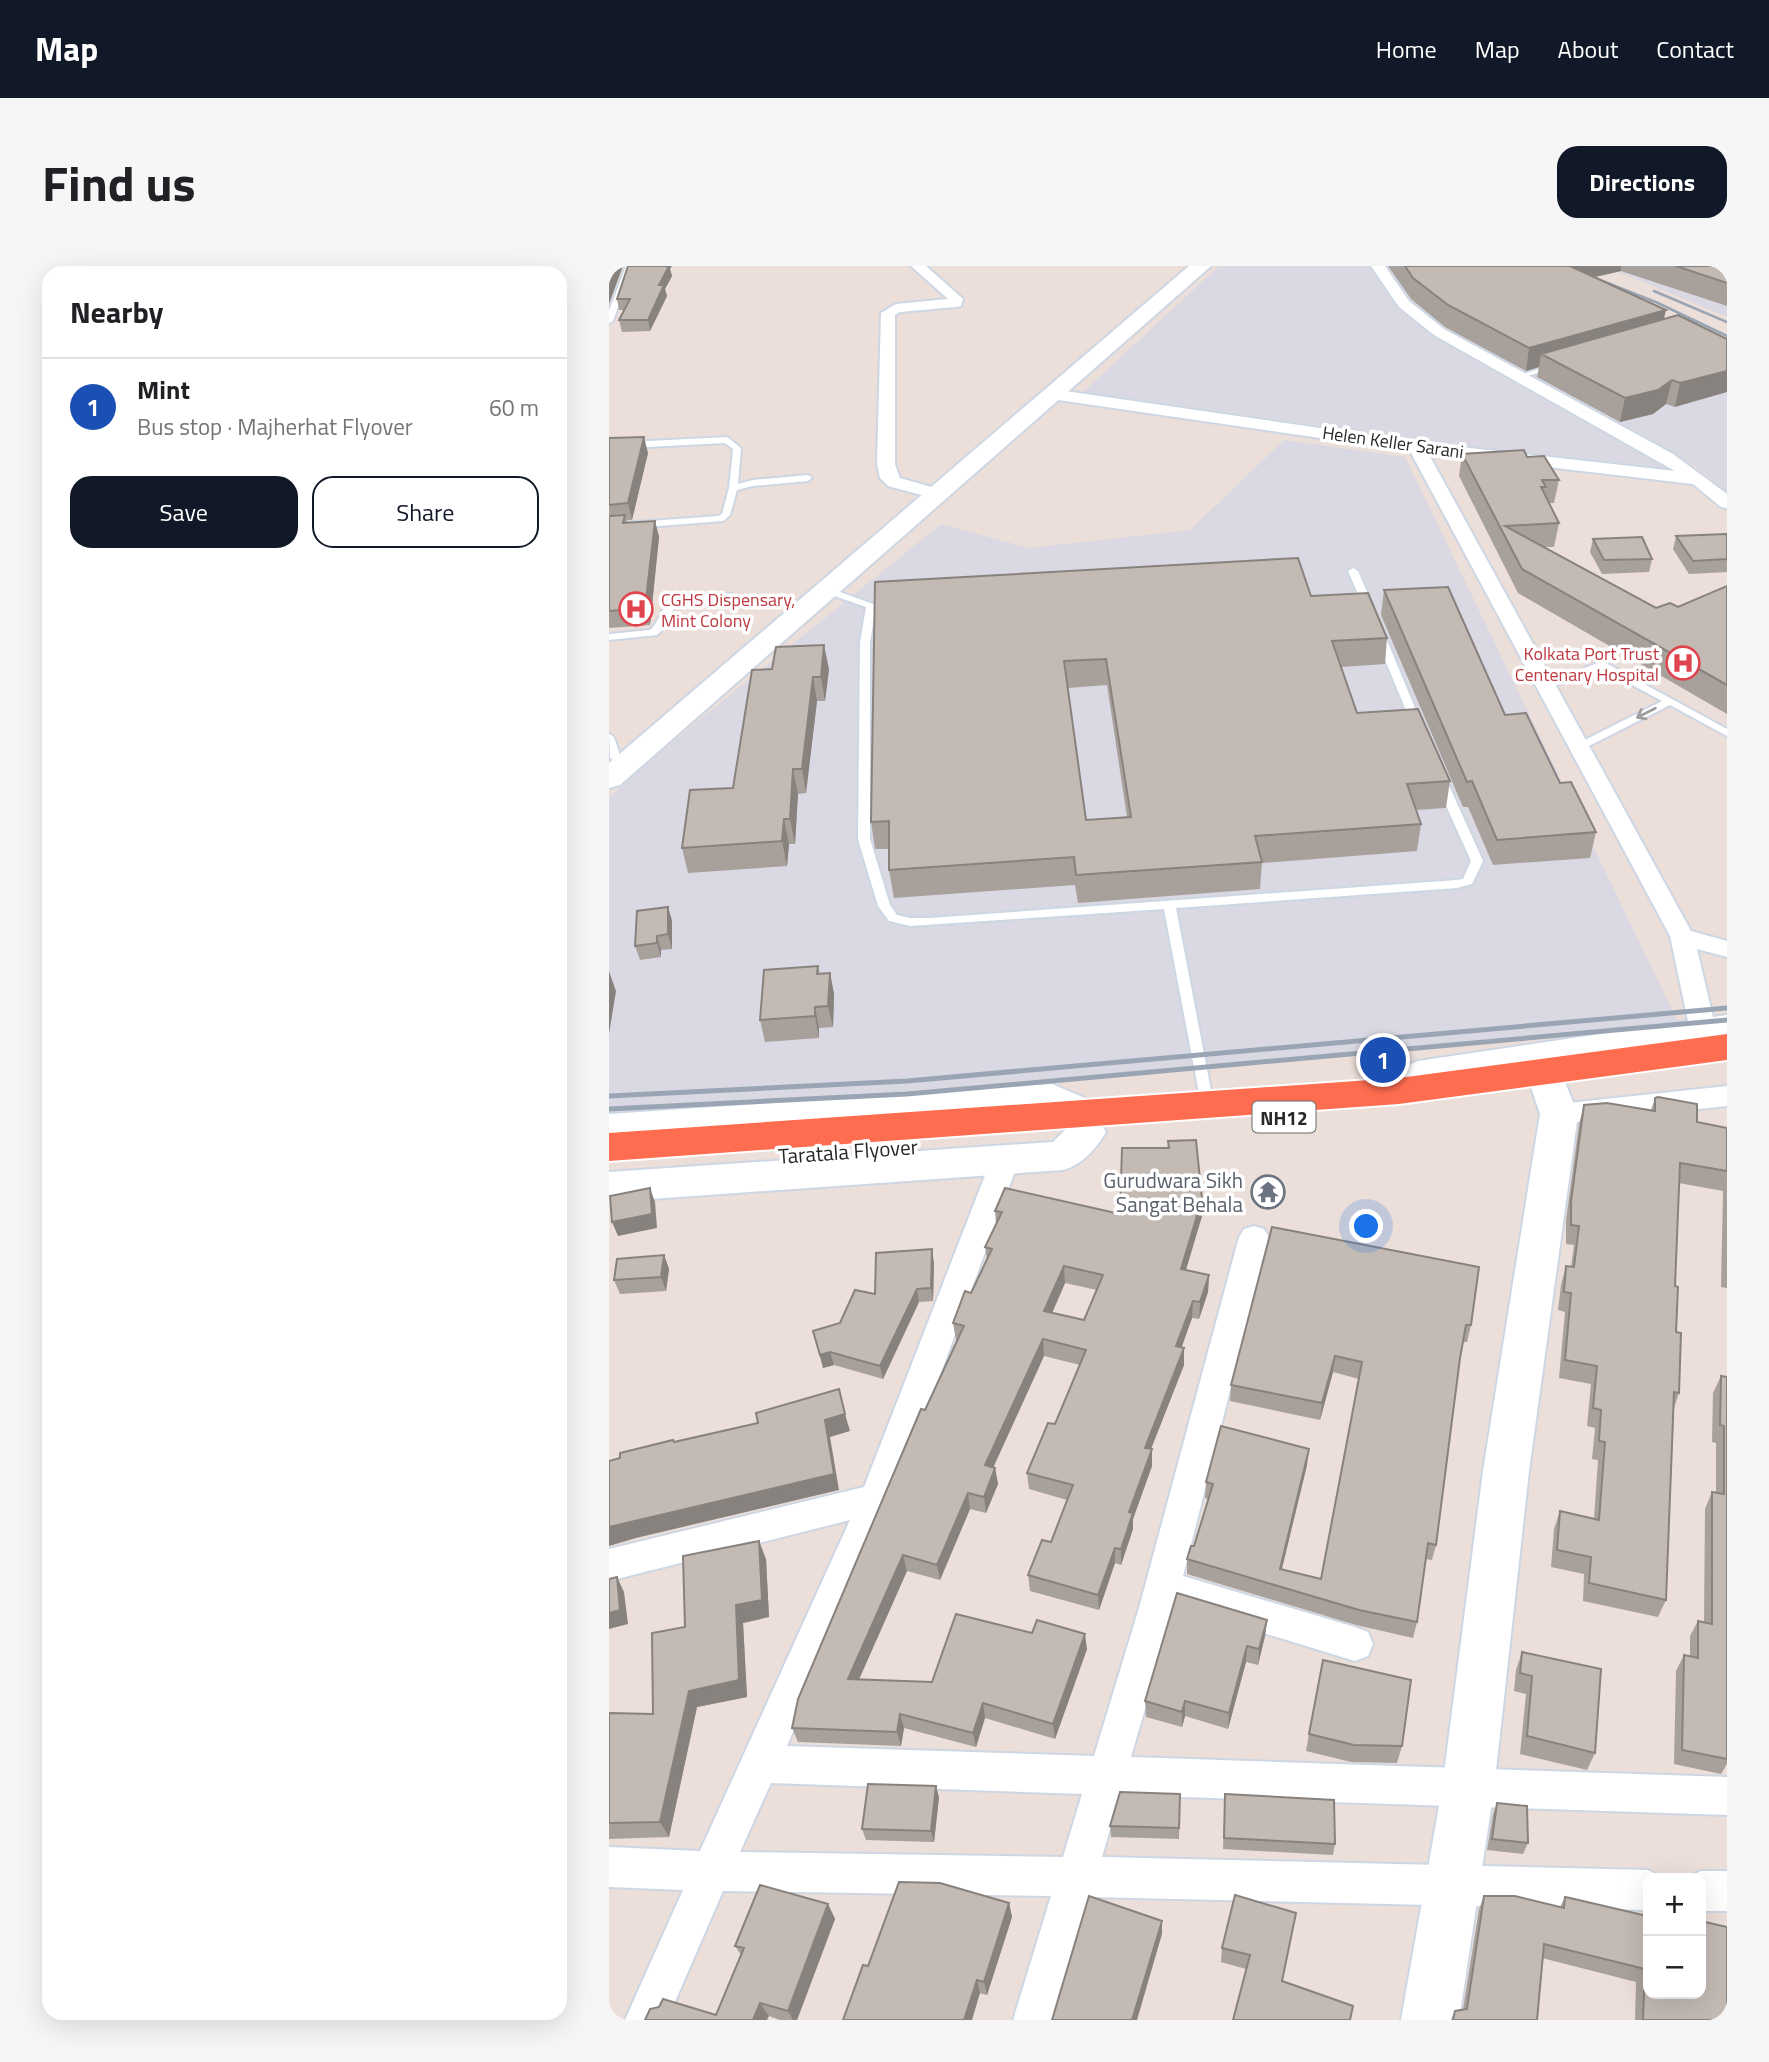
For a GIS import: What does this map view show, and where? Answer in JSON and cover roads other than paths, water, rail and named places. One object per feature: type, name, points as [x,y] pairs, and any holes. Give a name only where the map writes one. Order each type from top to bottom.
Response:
[{"type":"highway","name":"NH12","points":[[1086,1123],[1207,1106],[1399,1091],[1552,1092],[1719,1033]]},
{"type":"highway","name":"NH12","points":[[1086,1123],[1385,1108],[1727,1072]]},
{"type":"highway","name":"Taratala Flyover","points":[[609,1167],[952,1133],[1086,1123]]},
{"type":"highway","name":"Taratala Flyover","points":[[609,1147],[952,1133]]},
{"type":"street","points":[[918,266],[956,299],[956,303],[896,308],[888,313],[886,464],[889,478],[894,482],[936,494]]},
{"type":"street","points":[[616,773],[1201,266]]},
{"type":"street","points":[[1378,266],[1404,304],[1422,319],[1450,338],[1667,458],[1699,479],[1727,503]]},
{"type":"street","name":"Helen Keller Sarani","points":[[1051,394],[1416,447],[1699,479]]},
{"type":"street","points":[[1399,1091],[1418,1070],[1719,1033],[1682,936],[1416,447]]},
{"type":"street","points":[[1682,936],[1727,949]]},
{"type":"street","points":[[1430,2020],[1468,1789],[1552,1092],[1727,1096]]},
{"type":"street","points":[[609,1128],[1052,1097],[1086,1123],[1063,1156],[609,1187]]},
{"type":"street","points":[[646,2020],[710,1872],[762,1764],[876,1499],[1005,1160]]},
{"type":"street","points":[[1034,2020],[1163,1586],[1254,1237]]},
{"type":"street","points":[[609,1565],[876,1499]]},
{"type":"street","points":[[1163,1586],[1355,1644]]},
{"type":"street","points":[[762,1764],[1727,1796]]},
{"type":"street","points":[[609,1867],[710,1872],[1287,1880],[1453,1887],[1643,1890]]},
{"type":"street","points":[[1706,1891],[1727,1891]]},
{"type":"lane","points":[[609,321],[629,266]]},
{"type":"lane","points":[[1521,376],[1558,365]]},
{"type":"lane","points":[[609,446],[727,440],[737,448],[733,488],[726,515],[720,519],[609,527]]},
{"type":"lane","points":[[733,488],[753,483],[808,478]]},
{"type":"lane","points":[[1353,571],[1420,731]]},
{"type":"lane","points":[[826,590],[871,606],[865,643],[864,839],[884,906],[893,918],[910,922],[930,922],[1457,884],[1468,881],[1477,861],[1435,767]]},
{"type":"lane","points":[[609,637],[653,633],[659,628],[672,603],[679,599],[730,597]]},
{"type":"lane","points":[[1545,687],[1602,664],[1727,733]]},
{"type":"lane","points":[[1579,747],[1670,701]]},
{"type":"lane","points":[[609,737],[616,773]]},
{"type":"lane","points":[[1169,905],[1207,1106]]},
{"type":"railway","points":[[1565,266],[1658,303],[1727,336]]},
{"type":"railway","points":[[1654,291],[1727,322]]},
{"type":"railway","points":[[609,1096],[907,1081],[1727,1008]]},
{"type":"railway","points":[[609,1109],[907,1094],[1727,1020]]},
{"type":"place","name":"CGHS Dispensary, Mint Colony","points":[[636,609]]},
{"type":"place","name":"Kolkata Port Trust Centenary Hospital","points":[[1683,663]]},
{"type":"place","name":"Mint","points":[[1383,1060]]},
{"type":"place","name":"Gurudwara Sikh Sangat Behala","points":[[1268,1192]]}]
